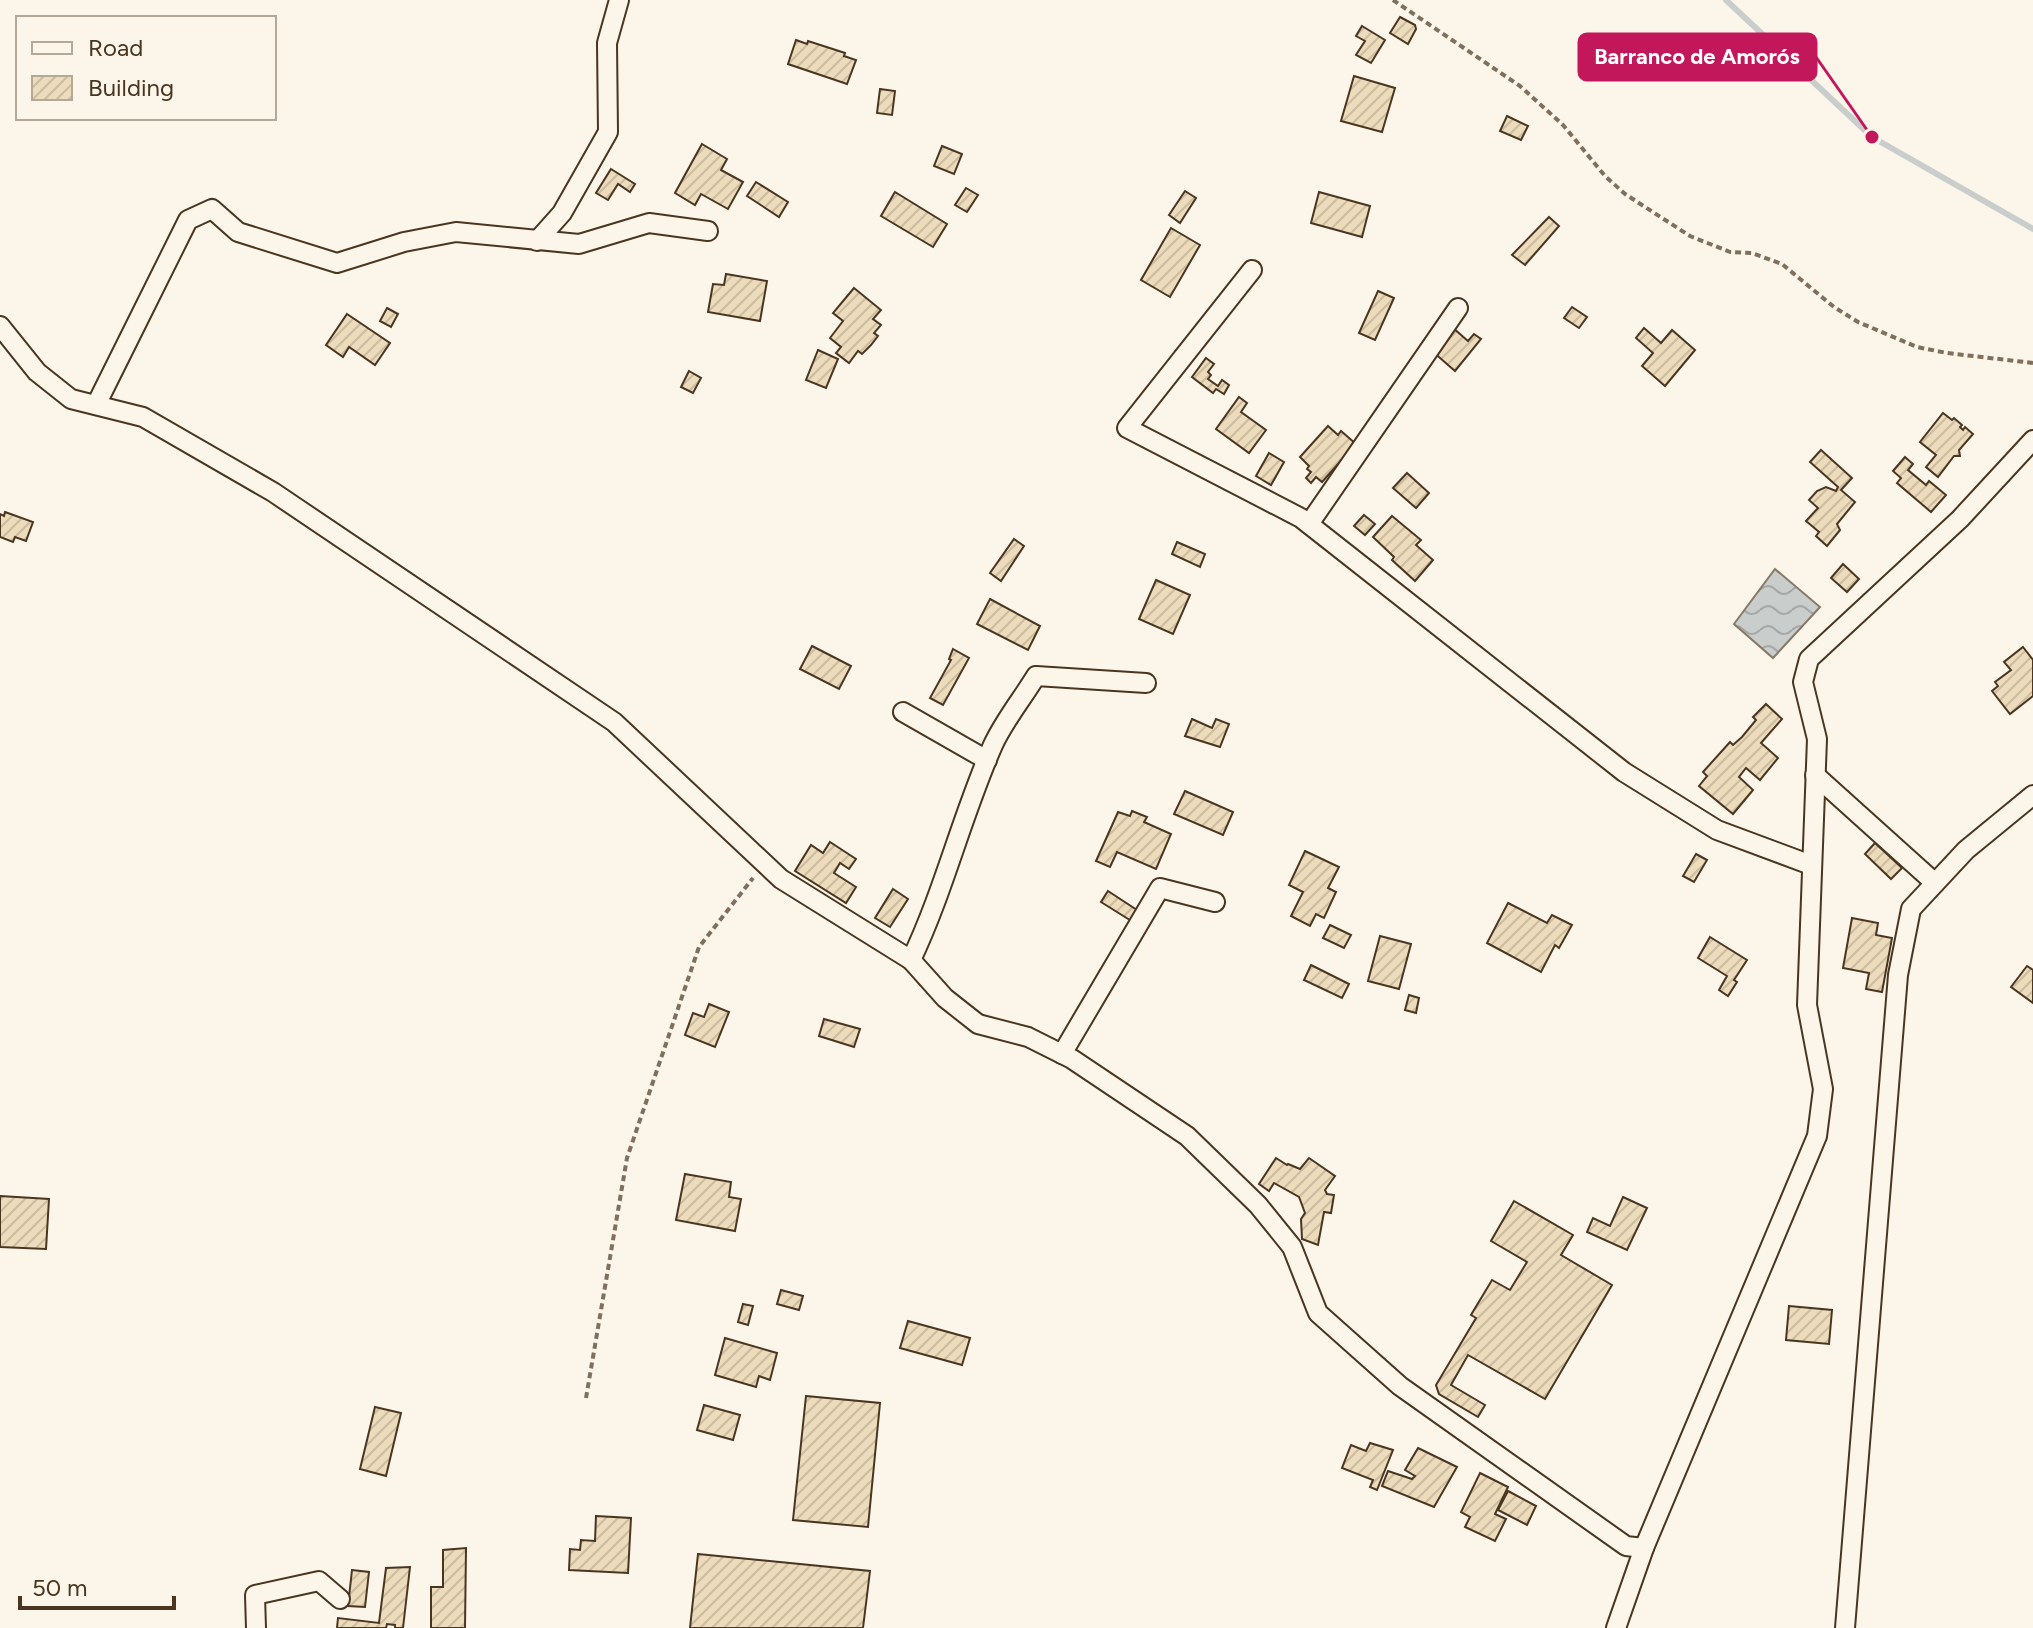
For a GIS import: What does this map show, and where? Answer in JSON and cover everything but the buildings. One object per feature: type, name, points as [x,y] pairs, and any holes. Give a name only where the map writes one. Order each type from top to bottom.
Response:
[{"type":"street","points":[[537,241],[562,213],[608,132],[607,43],[619,0]]},
{"type":"street","points":[[96,405],[188,220],[212,209],[238,232],[337,263],[404,242],[456,232],[579,244],[649,223],[708,231]]},
{"type":"street","points":[[1252,270],[1127,428],[1309,524],[1624,772],[1717,830],[1811,865]]},
{"type":"street","points":[[1309,524],[1458,308]]},
{"type":"street","points":[[0,326],[37,372],[71,399],[143,417],[273,492],[614,722],[781,879],[911,960],[945,998],[978,1024],[1028,1037],[1062,1054],[1187,1136],[1258,1205],[1292,1247],[1318,1313],[1400,1386],[1626,1546],[1644,1548]]},
{"type":"street","points":[[1616,1628],[1644,1548],[1817,1136],[1823,1089],[1807,1005],[1817,739],[1803,682],[1809,659],[1960,519],[2033,440]]},
{"type":"street","points":[[911,960],[926,928],[962,822],[995,741],[1036,676],[1146,683]]},
{"type":"street","points":[[903,712],[987,760]]},
{"type":"street","points":[[1815,775],[1935,883]]},
{"type":"street","points":[[1845,1628],[1898,975],[1911,909],[1966,850],[2033,795]]},
{"type":"street","points":[[1062,1054],[1160,888],[1215,902]]},
{"type":"street","points":[[256,1628],[255,1595],[319,1581],[340,1599]]},
{"type":"path","points":[[1393,0],[1520,86],[1563,125],[1605,176],[1625,194],[1690,236],[1730,252],[1752,253],[1782,264],[1834,307],[1858,322],[1917,347],[2033,363]]},
{"type":"path","points":[[586,1398],[627,1158],[699,947],[765,864]]},
{"type":"water","points":[[1775,569],[1820,607],[1773,658],[1734,624]]},
{"type":"waterway","points":[[1726,0],[1872,137],[2033,229]]},
{"type":"place","name":"Barranco de Amorós","points":[[1872,137]]}]
